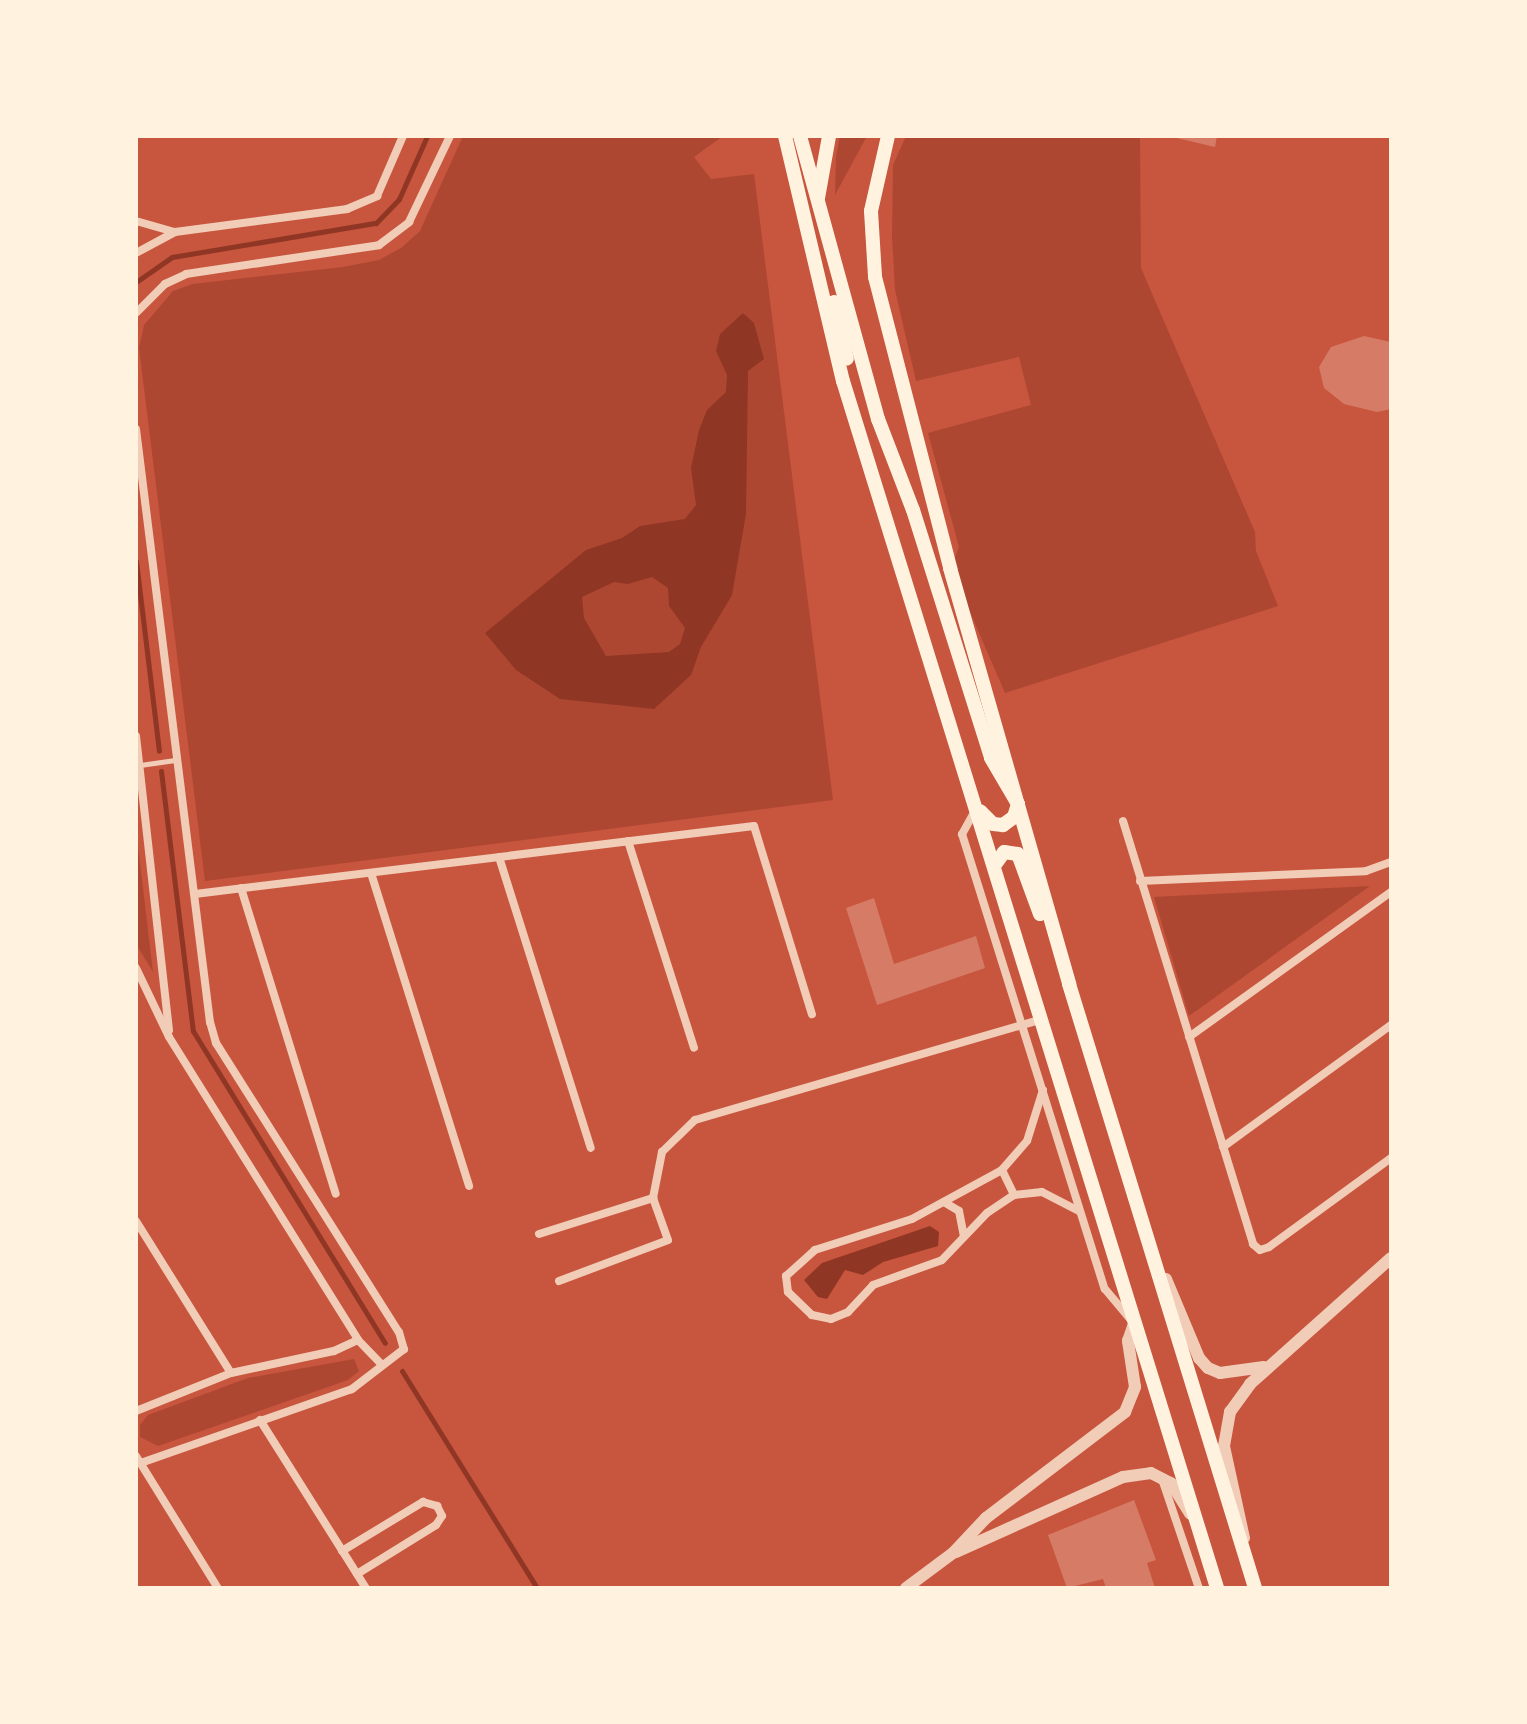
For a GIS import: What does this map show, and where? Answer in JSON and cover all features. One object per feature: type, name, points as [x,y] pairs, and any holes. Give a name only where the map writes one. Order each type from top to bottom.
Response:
[{"type":"main road","points":[[785,136],[843,381],[1043,1018],[1217,1588]]},
{"type":"main road","points":[[793,173],[802,136]]},
{"type":"main road","points":[[802,136],[874,406],[991,758],[1018,804],[1014,817],[1003,825],[993,824],[977,808]]},
{"type":"main road","points":[[829,136],[818,195],[819,233],[868,455]]},
{"type":"main road","points":[[888,136],[871,211],[875,277],[943,544],[1069,984],[1255,1588]]},
{"type":"main road","points":[[994,866],[1004,852],[1023,859],[1050,948],[1069,984]]},
{"type":"street","points":[[136,253],[175,232],[347,209],[377,196],[403,136]]},
{"type":"street","points":[[136,313],[165,284],[186,274],[379,245],[409,222],[450,136]]},
{"type":"street","points":[[136,221],[175,232]]},
{"type":"street","points":[[136,429],[216,1043],[399,1332],[404,1349],[380,1363],[352,1389],[138,1460],[218,1588]]},
{"type":"street","points":[[136,736],[169,1037]]},
{"type":"street","points":[[906,1588],[953,1553],[986,1518],[1125,1412],[1135,1387],[1128,1341],[1134,1324],[1105,1289],[962,834],[977,808]]},
{"type":"street","points":[[1123,821],[1253,1244],[1260,1250],[1391,1158]]},
{"type":"street","points":[[195,894],[754,826],[812,1014]]},
{"type":"street","points":[[628,841],[694,1048]]},
{"type":"street","points":[[499,857],[591,1148]]},
{"type":"street","points":[[1140,881],[1366,871],[1391,862]]},
{"type":"street","points":[[371,873],[469,1186]]},
{"type":"street","points":[[241,888],[336,1194]]},
{"type":"street","points":[[1189,1037],[1391,892]]},
{"type":"street","points":[[136,968],[169,1037],[358,1340],[380,1363]]},
{"type":"street","points":[[559,1281],[668,1240],[653,1198],[662,1152],[695,1120],[1043,1018]]},
{"type":"street","points":[[1223,1147],[1391,1025]]},
{"type":"street","points":[[1043,1090],[1027,1141],[1002,1170],[912,1219],[815,1250],[786,1276],[788,1292],[812,1315],[831,1319],[848,1312],[873,1285],[942,1260],[1014,1195],[1042,1192],[1079,1211]]},
{"type":"street","points":[[1002,1170],[1014,1195]]},
{"type":"street","points":[[539,1234],[653,1198]]},
{"type":"street","points":[[944,1202],[959,1211],[964,1237]]},
{"type":"street","points":[[136,1221],[231,1373]]},
{"type":"street","points":[[1143,1221],[1199,1358],[1220,1373],[1268,1366]]},
{"type":"street","points":[[1246,1557],[1224,1433],[1236,1402],[1268,1366],[1391,1258]]},
{"type":"street","points":[[1375,1275],[1391,1267]]},
{"type":"street","points":[[136,1411],[231,1373],[334,1351],[358,1340]]},
{"type":"street","points":[[260,1420],[366,1588]]},
{"type":"street","points":[[953,1553],[1123,1477],[1151,1473],[1171,1483],[1195,1522]]},
{"type":"street","points":[[1162,1479],[1199,1588]]},
{"type":"street","points":[[342,1551],[423,1502],[437,1506],[442,1516],[436,1525],[357,1574]]},
{"type":"lane","points":[[140,765],[178,760]]},
{"type":"shaded area","points":[[463,136],[723,136],[694,157],[711,179],[754,174],[833,800],[205,881],[139,348],[144,325],[173,291],[193,284],[343,267],[379,260],[401,248],[420,231]]},
{"type":"shaded area","points":[[840,136],[867,136],[835,195],[836,157]]},
{"type":"shaded area","points":[[906,136],[1140,136],[1141,268],[1255,532],[1256,551],[1278,606],[1005,693],[951,568],[959,547],[928,433],[1031,405],[1019,357],[916,381],[895,290],[892,236],[893,165]]},
{"type":"shaded area","points":[[743,313],[754,323],[764,359],[748,371],[746,514],[732,595],[701,647],[691,675],[654,709],[560,699],[516,670],[485,633],[586,550],[622,538],[640,526],[685,519],[696,505],[691,468],[699,430],[707,410],[726,392],[727,375],[716,351],[720,334]],"holes":[[[652,577],[668,588],[669,606],[685,628],[680,644],[669,652],[606,656],[584,618],[582,597],[614,582],[628,584]]]},
{"type":"shaded area","points":[[136,830],[153,972],[136,944]]},
{"type":"shaded area","points":[[1370,886],[1189,1016],[1154,897]]},
{"type":"shaded area","points":[[930,1226],[939,1232],[938,1246],[883,1262],[863,1275],[845,1270],[827,1299],[818,1297],[804,1280],[822,1263]]},
{"type":"shaded area","points":[[354,1359],[359,1371],[348,1380],[158,1446],[140,1437],[140,1425],[148,1415],[248,1378]]},
{"type":"building","points":[[1168,136],[1217,136],[1215,147]]},
{"type":"building","points":[[1364,336],[1391,342],[1391,409],[1377,412],[1344,404],[1324,388],[1319,367],[1331,347]]},
{"type":"building","points":[[874,898],[894,964],[976,936],[985,968],[877,1005],[846,908]]},
{"type":"building","points":[[1134,1500],[1156,1560],[1147,1563],[1155,1588],[1106,1588],[1103,1579],[1067,1588],[1048,1535]]},
{"type":"waterway","points":[[136,282],[172,257],[376,223],[399,199],[427,136]]},
{"type":"waterway","points":[[136,561],[159,751]]},
{"type":"waterway","points":[[161,771],[193,1031],[385,1343]]},
{"type":"waterway","points":[[402,1371],[537,1588]]}]
